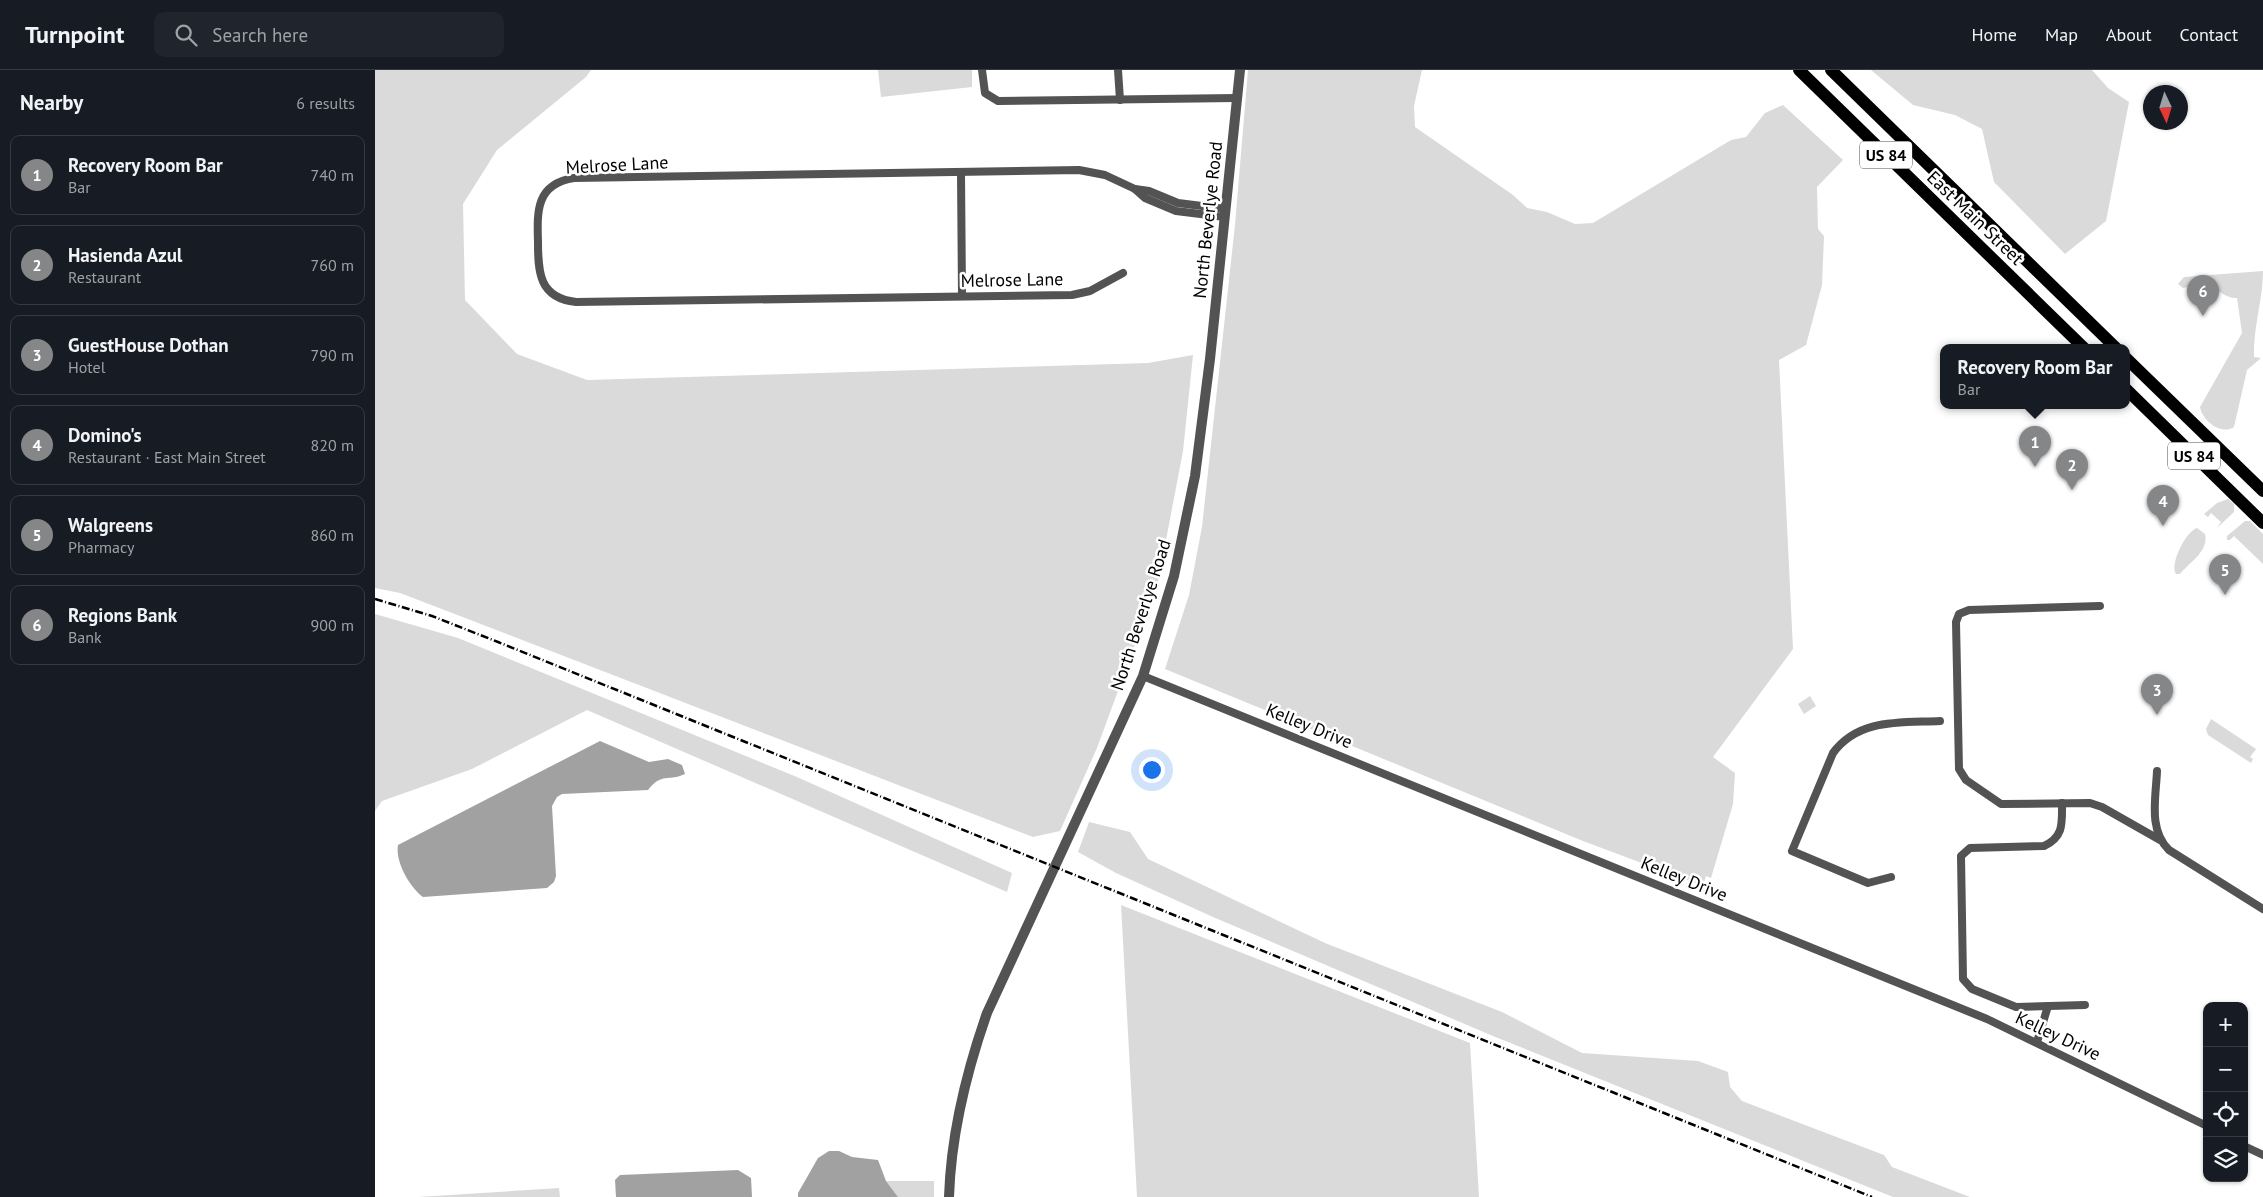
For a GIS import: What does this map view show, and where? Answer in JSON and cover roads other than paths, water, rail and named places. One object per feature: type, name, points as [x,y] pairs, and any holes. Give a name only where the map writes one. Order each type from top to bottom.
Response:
[{"type":"highway","name":"East Main Street","points":[[1799,70],[2080,344]]},
{"type":"highway","name":"East Main Street","points":[[1831,70],[2112,344]]},
{"type":"highway","name":"US 84","points":[[2130,362],[2263,491]]},
{"type":"highway","name":"US 84","points":[[2130,393],[2263,523]]},
{"type":"street","points":[[982,70],[984,90],[990,98],[1002,102],[1237,98]]},
{"type":"street","points":[[1118,70],[1120,100]]},
{"type":"street","name":"North Beverlye Road","points":[[949,1197],[958,1115],[971,1062],[987,1013],[1143,676],[1174,576],[1190,505],[1210,359],[1240,70]]},
{"type":"street","name":"Melrose Lane","points":[[1123,273],[1096,288],[1078,294],[569,301],[552,293],[541,278],[538,266],[537,216],[541,200],[548,190],[557,183],[574,178],[1088,171],[1105,175],[1135,189],[1149,191],[1178,203],[1225,213]]},
{"type":"street","points":[[961,173],[962,296]]},
{"type":"street","points":[[2100,606],[1969,610],[1959,614],[1956,622],[1958,762],[1962,775],[2001,804],[2090,803],[2102,807],[2160,840],[2169,850],[2263,909]]},
{"type":"street","name":"Kelley Drive","points":[[1143,676],[1943,1000],[2037,1042],[2203,1124]]},
{"type":"street","points":[[1891,877],[1868,883],[1792,851],[1833,753],[1841,741],[1865,727],[1882,723],[1940,721]]},
{"type":"street","points":[[2157,771],[2155,826],[2160,840]]},
{"type":"street","points":[[2062,803],[2062,827],[2057,838],[2051,843],[2044,846],[1970,848],[1961,856],[1965,984],[1972,989],[2016,1007],[2085,1005]]},
{"type":"street","points":[[2037,1042],[2048,1006]]},
{"type":"street","points":[[2248,1148],[2263,1155]]},
{"type":"railway","points":[[375,599],[432,616],[498,642],[1872,1197]]},
{"type":"place","name":"Regions Bank","points":[[2203,316]]},
{"type":"place","name":"Recovery Room Bar","points":[[2035,467]]},
{"type":"place","name":"Hasienda Azul","points":[[2072,490]]},
{"type":"place","name":"Domino's","points":[[2163,526]]},
{"type":"place","name":"Walgreens","points":[[2225,595]]},
{"type":"place","name":"GuestHouse Dothan","points":[[2157,715]]}]
